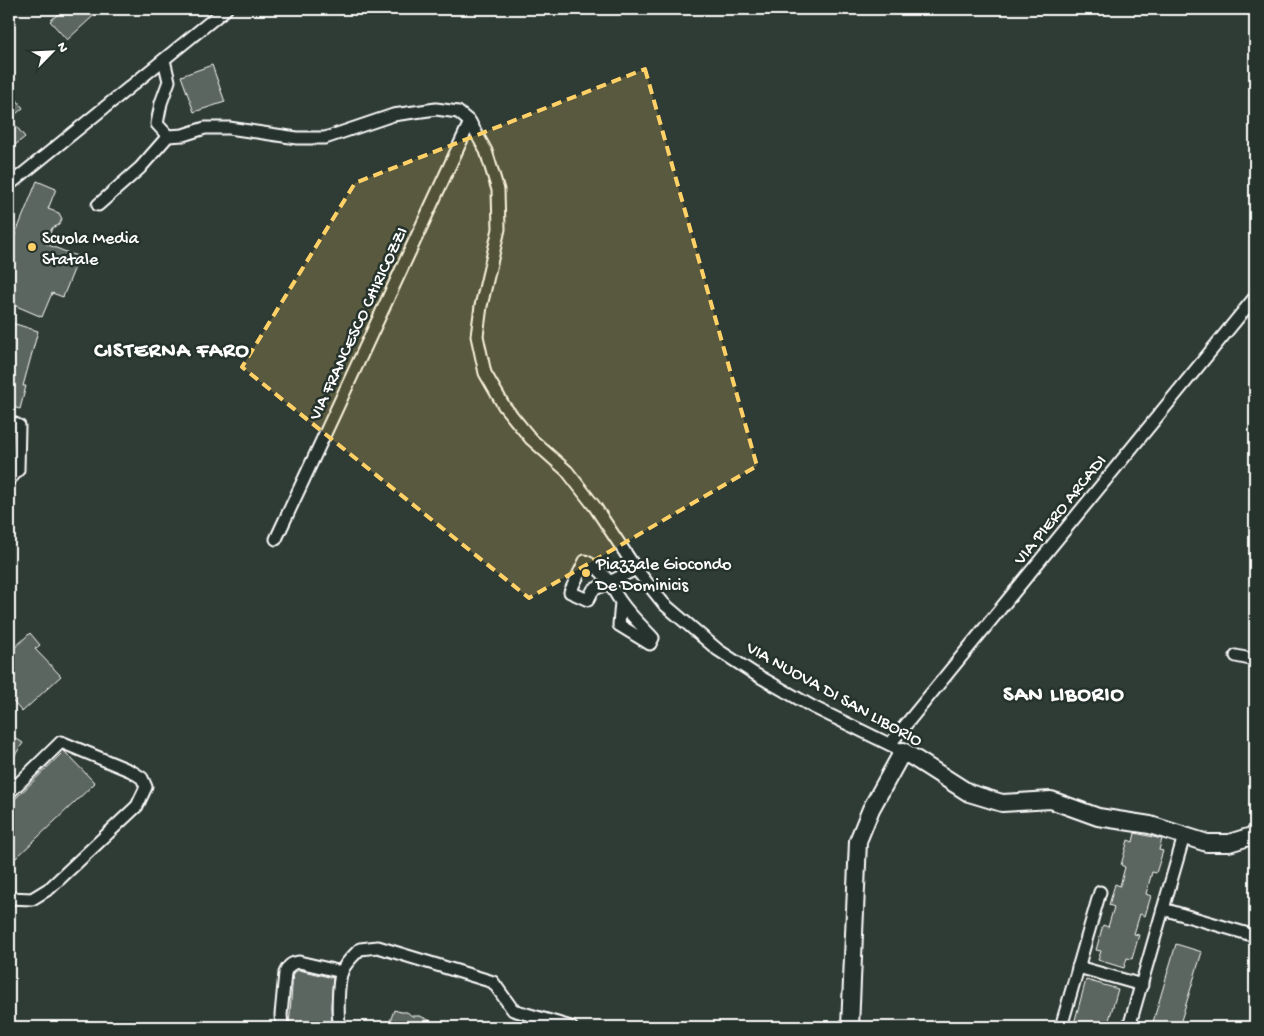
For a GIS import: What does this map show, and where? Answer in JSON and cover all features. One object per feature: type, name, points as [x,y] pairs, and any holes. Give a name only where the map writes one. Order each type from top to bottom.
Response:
[{"type":"street","points":[[9,185],[226,9]]},
{"type":"street","points":[[164,60],[169,80],[160,104],[157,124],[168,136]]},
{"type":"street","points":[[98,205],[140,168],[168,136],[183,135],[205,128],[229,128],[297,138],[325,138],[393,115],[436,109],[458,112],[470,122]]},
{"type":"street","name":"VIA FRANCESCO CHIRICOZZI","points":[[276,539],[470,122]]},
{"type":"street","name":"VIA NUOVA DI SAN LIBORIO","points":[[470,122],[486,151],[498,190],[499,229],[481,306],[477,336],[485,372],[504,406],[531,439],[567,471],[595,507],[636,569],[664,604],[718,650],[755,674],[813,707],[896,748],[969,793],[1002,803],[1051,800],[1098,817],[1150,825],[1207,842],[1229,843],[1255,836]]},
{"type":"street","name":"VIA PIERO ARCADI","points":[[896,748],[1204,358],[1255,297]]},
{"type":"street","points":[[9,421],[20,426],[18,470],[9,480]]},
{"type":"street","points":[[621,602],[610,582],[636,569]]},
{"type":"street","points":[[1236,656],[1255,660]]},
{"type":"street","points":[[9,793],[61,742],[131,771],[142,778],[146,787],[137,806],[50,888],[32,899],[9,898]]},
{"type":"street","points":[[850,1027],[858,841],[896,748]]},
{"type":"street","points":[[1130,1027],[1184,836]]},
{"type":"street","points":[[1061,1027],[1100,892]]},
{"type":"street","points":[[1163,909],[1255,936]]},
{"type":"street","points":[[340,1027],[338,1019],[342,972],[360,949],[378,947],[493,982],[513,1010],[571,1027]]},
{"type":"street","points":[[282,1027],[280,1015],[285,973],[293,962],[342,972]]},
{"type":"street","points":[[1078,966],[1142,984]]},
{"type":"highlighted area","points":[[645,69],[757,466],[529,598],[242,367],[355,183]]},
{"type":"building","points":[[64,9],[101,9],[67,40],[50,21]]},
{"type":"building","points":[[212,65],[225,102],[194,112],[181,76]]},
{"type":"building","points":[[9,89],[23,108],[10,119],[25,137],[9,150]]},
{"type":"building","name":"Scuola Media Statale","points":[[37,181],[56,189],[48,209],[59,213],[62,219],[59,225],[52,228],[46,244],[79,257],[63,297],[52,293],[42,317],[9,303],[9,250]]},
{"type":"building","points":[[9,322],[38,331],[23,386],[26,386],[20,409],[9,406]]},
{"type":"building","points":[[30,633],[40,645],[35,649],[61,676],[22,712],[9,697],[9,653]]},
{"type":"building","points":[[9,734],[23,743],[9,764]]},
{"type":"building","points":[[64,751],[95,783],[16,858],[9,851],[9,805]]},
{"type":"building","points":[[1135,833],[1162,839],[1159,850],[1163,851],[1156,873],[1152,872],[1146,894],[1151,896],[1145,916],[1140,914],[1134,934],[1139,935],[1132,959],[1127,958],[1124,968],[1098,960],[1101,951],[1096,950],[1103,925],[1108,927],[1114,907],[1109,905],[1115,884],[1120,886],[1125,867],[1121,865],[1128,840],[1133,842]]},
{"type":"building","points":[[1176,944],[1202,952],[1179,1027],[1156,1027],[1153,1022]]},
{"type":"building","points":[[299,970],[333,978],[332,1027],[289,1027],[293,973]]},
{"type":"building","points":[[1086,980],[1118,989],[1107,1027],[1073,1027]]},
{"type":"building","points":[[394,1010],[407,1012],[412,1016],[420,1016],[444,1027],[388,1027]]},
{"type":"place","name":"Scuola Media Statale","points":[[32,247]]},
{"type":"place","name":"Piazzale Giocondo De Dominicis","points":[[586,573]]},
{"type":"district","name":"CISTERNA FARO","points":[[172,348]]},
{"type":"district","name":"SAN LIBORIO","points":[[1064,692]]}]
